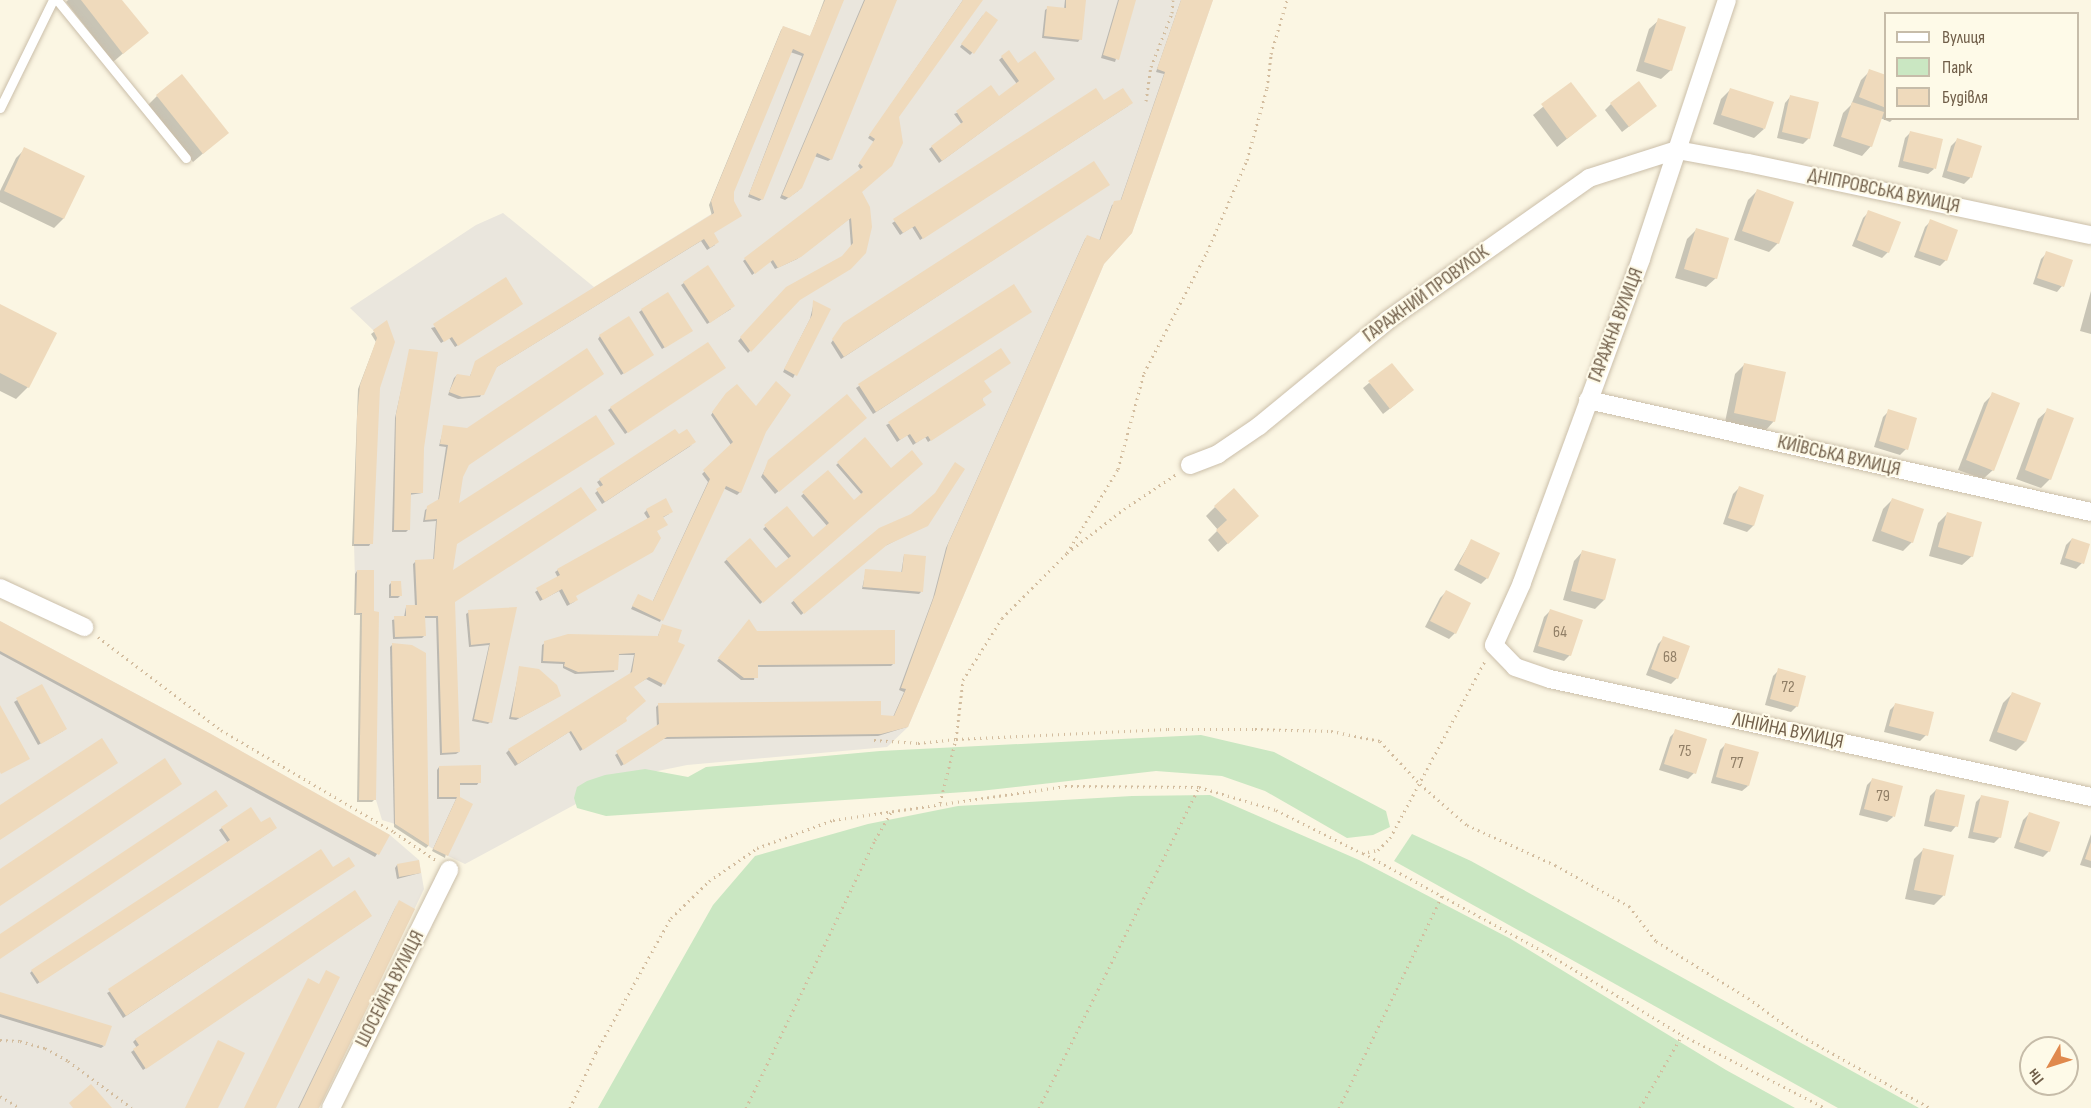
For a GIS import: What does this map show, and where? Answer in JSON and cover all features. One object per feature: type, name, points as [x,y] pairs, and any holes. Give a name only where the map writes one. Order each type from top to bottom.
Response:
[{"type":"street","name":"ГАРАЖНА ВУЛИЦЯ","points":[[1494,645],[1522,583],[1641,259],[1728,0]]},
{"type":"street","name":"ДНІПРОВСЬКА ВУЛИЦЯ","points":[[1677,150],[2091,235]]},
{"type":"street","name":"ГАРАЖНИЙ ПРОВУЛОК","points":[[1190,465],[1218,454],[1259,426],[1388,320],[1589,178],[1677,150]]},
{"type":"street","name":"КИЇВСЬКА ВУЛИЦЯ","points":[[1588,400],[2091,512]]},
{"type":"street","points":[[0,588],[84,627]]},
{"type":"street","name":"ЛІНІЙНА ВУЛИЦЯ","points":[[1494,645],[1515,667],[1550,679],[2091,797]]},
{"type":"street","name":"ШОСЕЙНА ВУЛИЦЯ","points":[[331,1108],[449,870]]},
{"type":"lane","points":[[0,108],[55,0],[186,158]]},
{"type":"path","points":[[1146,101],[1151,68],[1172,13],[1173,0]]},
{"type":"path","points":[[1067,553],[1118,470],[1144,373],[1207,252],[1247,160],[1268,88],[1271,54],[1287,0]]},
{"type":"path","points":[[940,803],[956,739],[963,680],[1002,618],[1067,553],[1124,509],[1190,465]]},
{"type":"path","points":[[84,627],[221,730],[394,832],[449,870]]},
{"type":"path","points":[[1362,853],[1378,850],[1390,838],[1494,645]]},
{"type":"path","points":[[874,740],[918,743],[956,739],[1168,729],[1331,731],[1380,741],[1420,784],[1467,825],[1555,866],[1629,906],[1656,941],[1748,998],[1796,1032],[1930,1108]]},
{"type":"path","points":[[570,1108],[596,1052],[671,918],[709,881],[757,848],[833,820],[1065,786],[1198,788],[1276,810],[1362,853],[1550,955],[1682,1035],[1825,1108]]},
{"type":"path","points":[[1039,1108],[1198,788]]},
{"type":"path","points":[[746,1108],[874,840],[892,811]]},
{"type":"path","points":[[1340,1108],[1442,896]]},
{"type":"path","points":[[1640,1108],[1682,1035]]},
{"type":"path","points":[[0,1040],[20,1041],[45,1048],[68,1061],[132,1108]]},
{"type":"path","points":[[0,1096],[20,1108]]},
{"type":"shaded area","points":[[825,0],[1213,0],[1132,233],[1104,264],[908,727],[887,747],[687,765],[624,778],[465,864],[433,849],[395,824],[382,820],[376,800],[359,800],[362,614],[356,613],[354,544],[377,338],[373,330],[350,308],[476,225],[503,213],[594,287],[713,213],[711,201],[783,26],[810,36]]},
{"type":"shaded area","points":[[0,621],[211,734],[390,835],[419,860],[424,889],[319,1108],[0,1108]]},
{"type":"green space","points":[[1201,735],[1274,752],[1386,811],[1390,827],[1373,835],[1347,838],[1265,791],[1222,776],[1156,771],[980,791],[606,816],[577,808],[574,798],[577,787],[587,781],[605,775],[645,769],[688,777],[706,767],[880,751]]},
{"type":"green space","points":[[1210,795],[1359,860],[1509,938],[1726,1070],[1795,1108],[598,1108],[713,905],[755,856],[868,824],[958,806],[1132,796]]},
{"type":"green space","points":[[1412,834],[1471,861],[1919,1108],[1838,1108],[1394,861]]},
{"type":"building","points":[[81,0],[122,0],[149,33],[123,54]]},
{"type":"building","points":[[825,0],[844,0],[763,200],[749,194],[804,54],[793,49],[734,192],[734,201],[742,216],[714,233],[719,242],[710,248],[704,239],[497,367],[484,395],[462,397],[449,392],[457,374],[470,376],[475,361],[714,213],[711,201],[783,26],[810,36]]},
{"type":"building","points":[[865,0],[897,0],[832,160],[817,153],[802,188],[789,198],[782,195]]},
{"type":"building","points":[[963,0],[983,0],[899,117],[903,143],[892,166],[862,192],[870,207],[872,227],[866,253],[851,269],[800,300],[751,352],[740,337],[786,287],[842,256],[853,243],[851,218],[801,257],[778,268],[773,260],[755,274],[744,258],[863,167],[859,163],[875,139],[869,135]]},
{"type":"building","points":[[1066,0],[1086,0],[1082,40],[1044,36],[1047,6],[1066,8]]},
{"type":"building","points":[[1119,0],[1136,0],[1119,60],[1103,55]]},
{"type":"building","points":[[1181,0],[1213,0],[1132,233],[1104,264],[908,727],[881,734],[667,737],[624,765],[616,751],[659,724],[658,703],[881,701],[881,715],[894,716],[906,689],[901,688],[935,594],[948,544],[1087,235],[1100,240],[1114,201],[1121,200],[1165,72],[1157,69]]},
{"type":"building","points":[[986,11],[998,20],[974,54],[961,44]]},
{"type":"building","points":[[1658,18],[1686,27],[1672,71],[1644,62]]},
{"type":"building","points":[[1009,50],[1018,63],[1035,51],[1055,79],[942,161],[931,146],[963,122],[956,111],[991,85],[999,96],[1019,81],[1001,56]]},
{"type":"building","points":[[1869,69],[1884,74],[1884,107],[1859,97]]},
{"type":"building","points":[[182,74],[229,133],[203,154],[156,95]]},
{"type":"building","points":[[1639,81],[1657,106],[1629,127],[1610,103]]},
{"type":"building","points":[[1571,82],[1597,116],[1567,139],[1541,104]]},
{"type":"building","points":[[1096,88],[1104,100],[1123,88],[1133,103],[923,239],[915,226],[903,233],[893,219]]},
{"type":"building","points":[[1730,88],[1774,102],[1765,129],[1721,115]]},
{"type":"building","points":[[1790,95],[1819,102],[1810,139],[1782,132]]},
{"type":"building","points":[[1852,102],[1884,112],[1872,147],[1841,137]]},
{"type":"building","points":[[1910,131],[1943,139],[1936,169],[1903,161]]},
{"type":"building","points":[[1957,138],[1982,146],[1972,178],[1947,171]]},
{"type":"building","points":[[24,147],[85,176],[64,219],[4,191]]},
{"type":"building","points":[[1094,161],[1110,185],[844,357],[832,339],[843,323]]},
{"type":"building","points":[[1757,189],[1794,202],[1779,244],[1742,231]]},
{"type":"building","points":[[1868,210],[1901,222],[1889,253],[1857,240]]},
{"type":"building","points":[[1930,219],[1958,230],[1947,261],[1919,251]]},
{"type":"building","points":[[1696,228],[1729,238],[1717,279],[1684,269]]},
{"type":"building","points":[[2046,251],[2073,260],[2064,287],[2037,278]]},
{"type":"building","points":[[708,265],[735,306],[710,323],[683,282]]},
{"type":"building","points":[[506,277],[523,304],[458,346],[452,337],[444,342],[433,324]]},
{"type":"building","points":[[1014,284],[1032,312],[876,412],[858,384]]},
{"type":"building","points":[[668,292],[693,331],[665,348],[641,309]]},
{"type":"building","points":[[813,300],[831,309],[797,376],[784,369],[812,315]]},
{"type":"building","points":[[0,304],[57,333],[29,388],[0,373]]},
{"type":"building","points":[[629,316],[654,355],[624,374],[599,335]]},
{"type":"building","points":[[387,320],[395,342],[380,388],[373,544],[354,544],[360,385],[377,338],[373,330]]},
{"type":"building","points":[[708,342],[726,368],[628,433],[610,407]]},
{"type":"building","points":[[587,348],[604,374],[469,465],[463,477],[459,503],[596,415],[615,444],[457,544],[453,570],[581,487],[597,510],[455,602],[460,752],[442,753],[438,616],[425,616],[426,636],[395,637],[394,616],[406,616],[406,605],[417,605],[415,560],[434,559],[437,519],[425,520],[427,506],[439,499],[448,445],[440,444],[443,425],[467,428]]},
{"type":"building","points":[[1001,348],[1011,363],[984,381],[992,392],[982,399],[986,405],[931,441],[928,436],[916,443],[910,434],[900,440],[888,422]]},
{"type":"building","points":[[409,349],[438,352],[424,448],[423,493],[411,493],[410,530],[394,530],[396,414]]},
{"type":"building","points":[[1392,363],[1414,390],[1390,409],[1368,381]]},
{"type":"building","points":[[1744,363],[1786,372],[1775,422],[1734,413]]},
{"type":"building","points":[[776,381],[791,395],[766,432],[741,493],[726,486],[663,621],[632,606],[638,594],[653,601],[710,479],[703,470],[733,442],[712,412],[726,393],[737,384],[756,406]]},
{"type":"building","points":[[1992,392],[2020,403],[1994,471],[1966,460]]},
{"type":"building","points":[[847,394],[867,418],[779,492],[763,474],[768,460]]},
{"type":"building","points":[[2047,408],[2074,418],[2051,480],[2025,470]]},
{"type":"building","points":[[1888,409],[1917,418],[1908,450],[1879,441]]},
{"type":"building","points":[[675,429],[679,434],[687,429],[696,442],[605,502],[596,489],[603,485],[599,479]]},
{"type":"building","points":[[865,437],[891,468],[912,450],[923,464],[763,603],[726,559],[750,538],[776,568],[791,556],[764,525],[787,506],[813,537],[829,523],[802,492],[828,470],[854,500],[863,492],[837,462]]},
{"type":"building","points":[[955,462],[965,469],[928,526],[887,545],[804,614],[793,600],[879,528],[911,514],[935,493]]},
{"type":"building","points":[[1739,486],[1764,495],[1754,526],[1728,518]]},
{"type":"building","points":[[1234,488],[1259,516],[1228,544],[1216,530],[1227,520],[1214,506]]},
{"type":"building","points":[[666,498],[673,512],[663,517],[668,525],[657,531],[661,538],[653,552],[576,596],[578,600],[570,604],[562,589],[543,600],[536,588],[560,575],[557,569],[650,517],[646,509]]},
{"type":"building","points":[[1892,498],[1924,509],[1913,543],[1881,531]]},
{"type":"building","points":[[1947,512],[1982,522],[1973,557],[1938,547]]},
{"type":"building","points":[[2072,538],[2090,544],[2084,564],[2065,558]]},
{"type":"building","points":[[1471,539],[1500,553],[1488,579],[1459,564]]},
{"type":"building","points":[[1582,550],[1616,559],[1605,600],[1571,591]]},
{"type":"building","points":[[904,554],[926,556],[923,592],[863,587],[865,569],[902,572]]},
{"type":"building","points":[[357,570],[374,570],[374,611],[379,612],[376,800],[359,800],[362,613],[356,613]]},
{"type":"building","points":[[391,581],[401,581],[402,596],[391,596]]},
{"type":"building","points":[[1446,590],[1471,603],[1456,634],[1430,621]]},
{"type":"building","points":[[517,607],[492,723],[474,719],[490,643],[471,645],[468,610]]},
{"type":"building","points":[[1550,609],[1583,620],[1571,656],[1538,646]]},
{"type":"building","points":[[749,619],[757,631],[895,630],[895,664],[758,665],[758,678],[744,678],[718,658]]},
{"type":"building","points":[[0,621],[211,734],[390,835],[379,855],[0,651]]},
{"type":"building","points":[[662,624],[682,630],[678,642],[685,645],[665,685],[649,677],[634,687],[646,701],[626,718],[627,721],[583,750],[571,731],[518,764],[508,749],[632,672],[635,653],[619,654],[618,670],[578,672],[564,666],[565,662],[543,661],[544,641],[568,634],[658,636]]},
{"type":"building","points":[[1663,636],[1690,646],[1678,679],[1651,669]]},
{"type":"building","points":[[392,643],[412,645],[426,653],[429,846],[395,824]]},
{"type":"building","points":[[519,666],[539,669],[557,685],[561,696],[520,718],[511,717]]},
{"type":"building","points":[[1778,668],[1806,676],[1798,707],[1770,699]]},
{"type":"building","points":[[42,684],[67,729],[41,744],[16,698]]},
{"type":"building","points":[[2012,692],[2041,703],[2026,742],[1997,732]]},
{"type":"building","points":[[1895,703],[1934,712],[1928,736],[1889,726]]},
{"type":"building","points":[[0,705],[30,759],[1,774],[0,772]]},
{"type":"building","points":[[1675,729],[1707,739],[1696,774],[1664,764]]},
{"type":"building","points":[[102,738],[118,763],[0,840],[0,805]]},
{"type":"building","points":[[1725,743],[1759,752],[1749,786],[1716,777]]},
{"type":"building","points":[[165,758],[182,784],[0,906],[0,869]]},
{"type":"building","points":[[481,765],[481,783],[460,783],[460,797],[473,804],[448,856],[433,849],[457,797],[439,797],[439,766]]},
{"type":"building","points":[[1872,778],[1903,786],[1895,817],[1864,809]]},
{"type":"building","points":[[1936,789],[1965,795],[1958,827],[1929,821]]},
{"type":"building","points":[[216,790],[228,806],[0,959],[0,934]]},
{"type":"building","points":[[1981,795],[2009,801],[2001,838],[1973,832]]},
{"type":"building","points":[[251,807],[261,822],[270,817],[277,828],[40,983],[31,970],[230,840],[221,827]]},
{"type":"building","points":[[2029,812],[2060,822],[2050,852],[2019,842]]},
{"type":"building","points":[[2091,842],[2091,861],[2085,859]]},
{"type":"building","points":[[1923,848],[1954,855],[1945,896],[1914,890]]},
{"type":"building","points":[[321,849],[333,867],[349,857],[355,866],[126,1016],[108,989]]},
{"type":"building","points":[[419,860],[421,873],[399,877],[397,864]]},
{"type":"building","points":[[355,890],[372,916],[146,1069],[133,1049],[139,1045],[135,1039]]},
{"type":"building","points":[[399,900],[415,909],[319,1108],[299,1108]]},
{"type":"building","points":[[326,970],[340,977],[276,1108],[244,1108],[308,978],[319,984]]},
{"type":"building","points":[[0,992],[112,1026],[105,1046],[0,1014]]},
{"type":"building","points":[[218,1040],[245,1053],[218,1108],[185,1108]]},
{"type":"building","points":[[91,1084],[112,1108],[73,1108],[69,1103]]}]
